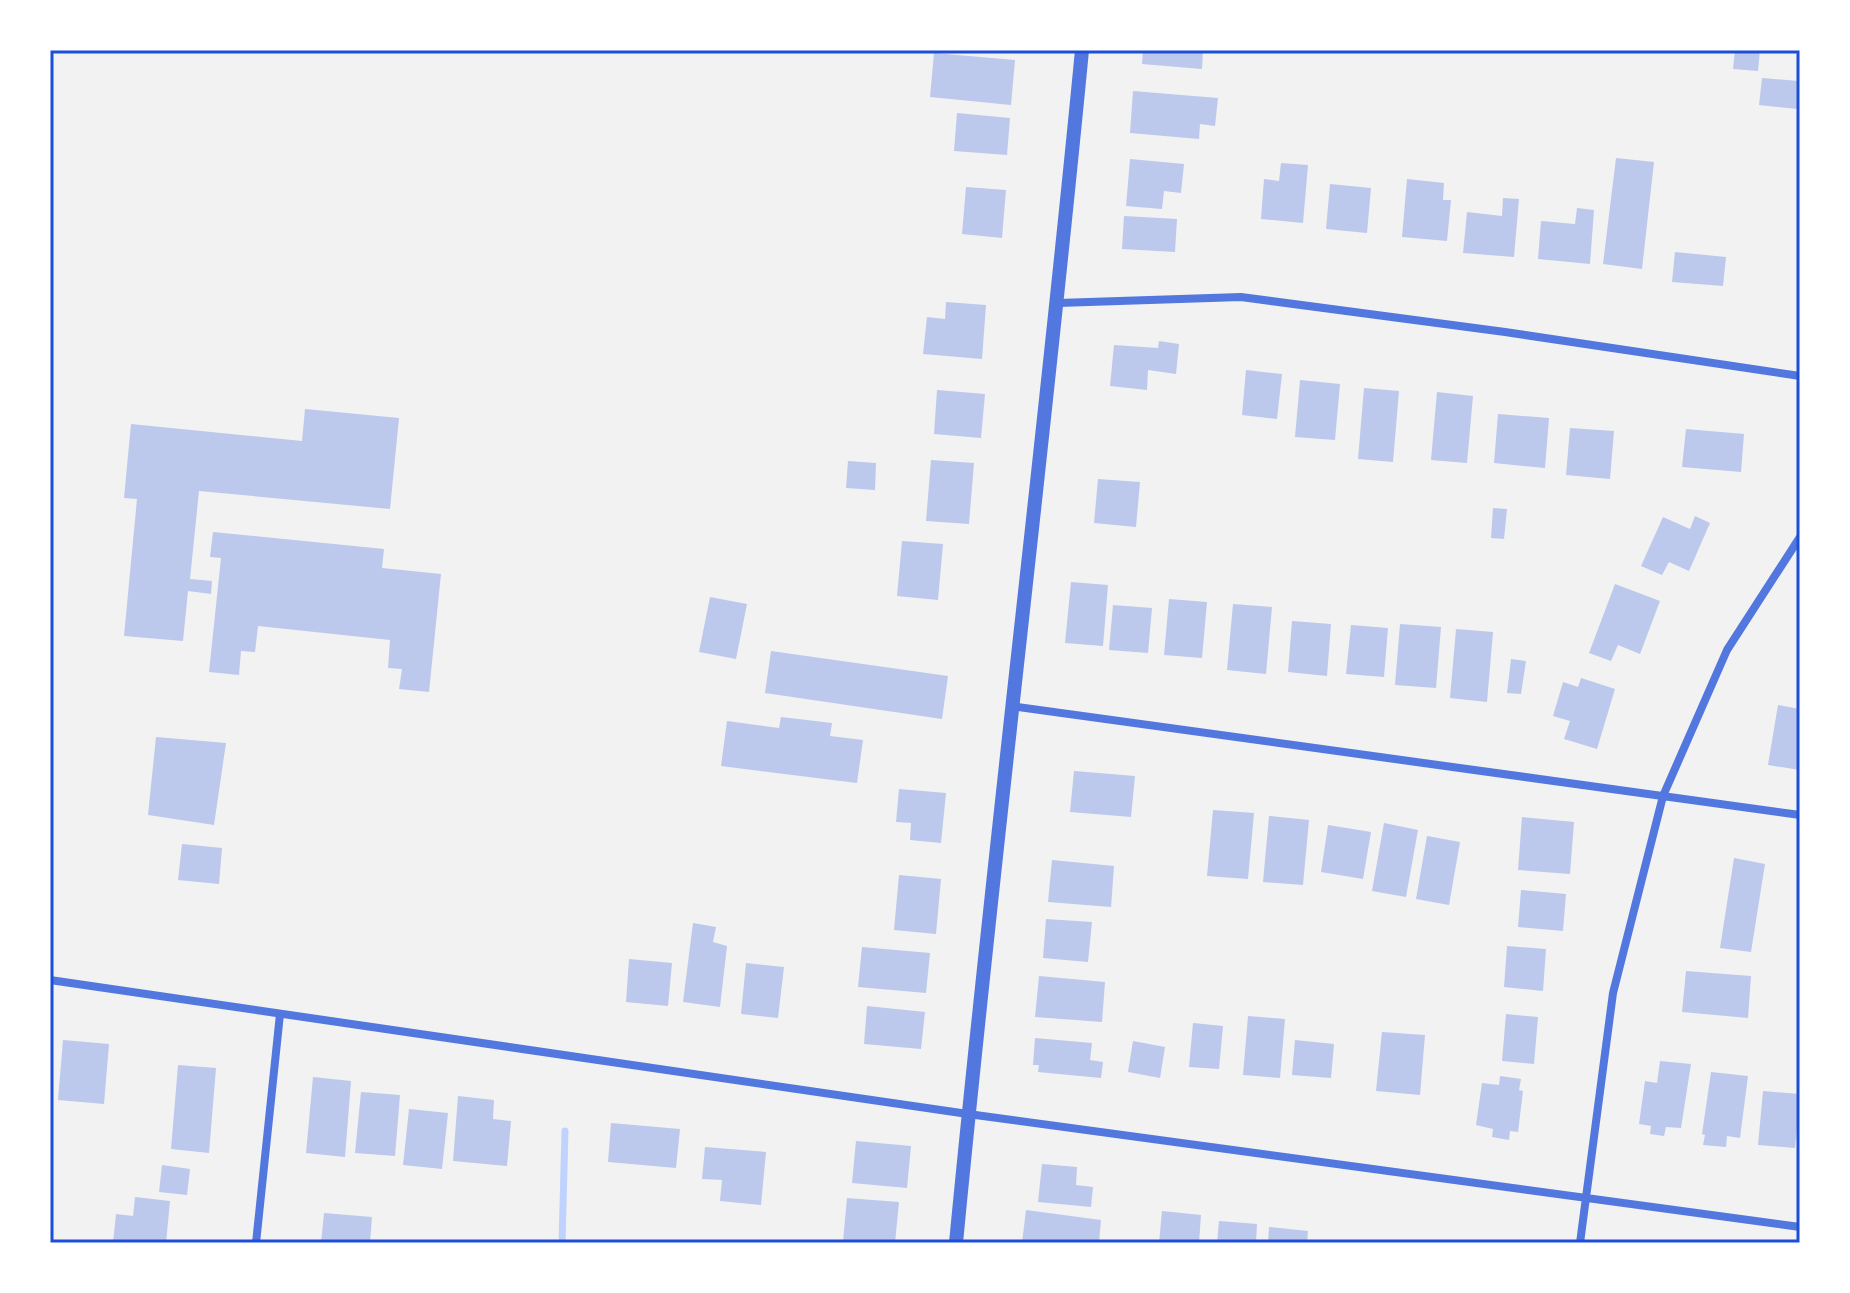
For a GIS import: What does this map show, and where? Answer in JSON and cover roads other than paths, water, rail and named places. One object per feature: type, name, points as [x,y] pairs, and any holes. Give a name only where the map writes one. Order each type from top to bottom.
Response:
[{"type":"street","points":[[956,1243],[1011,706],[1058,303],[1082,50]]},
{"type":"street","points":[[1058,303],[1241,297],[1800,376]]},
{"type":"street","points":[[1580,1243],[1613,993],[1663,796],[1727,650],[1800,537]]},
{"type":"street","points":[[1011,706],[1800,815]]},
{"type":"street","points":[[50,980],[968,1114],[1800,1227]]},
{"type":"street","points":[[256,1243],[280,1014]]},
{"type":"waterway","points":[[562,1243],[565,1131]]}]
